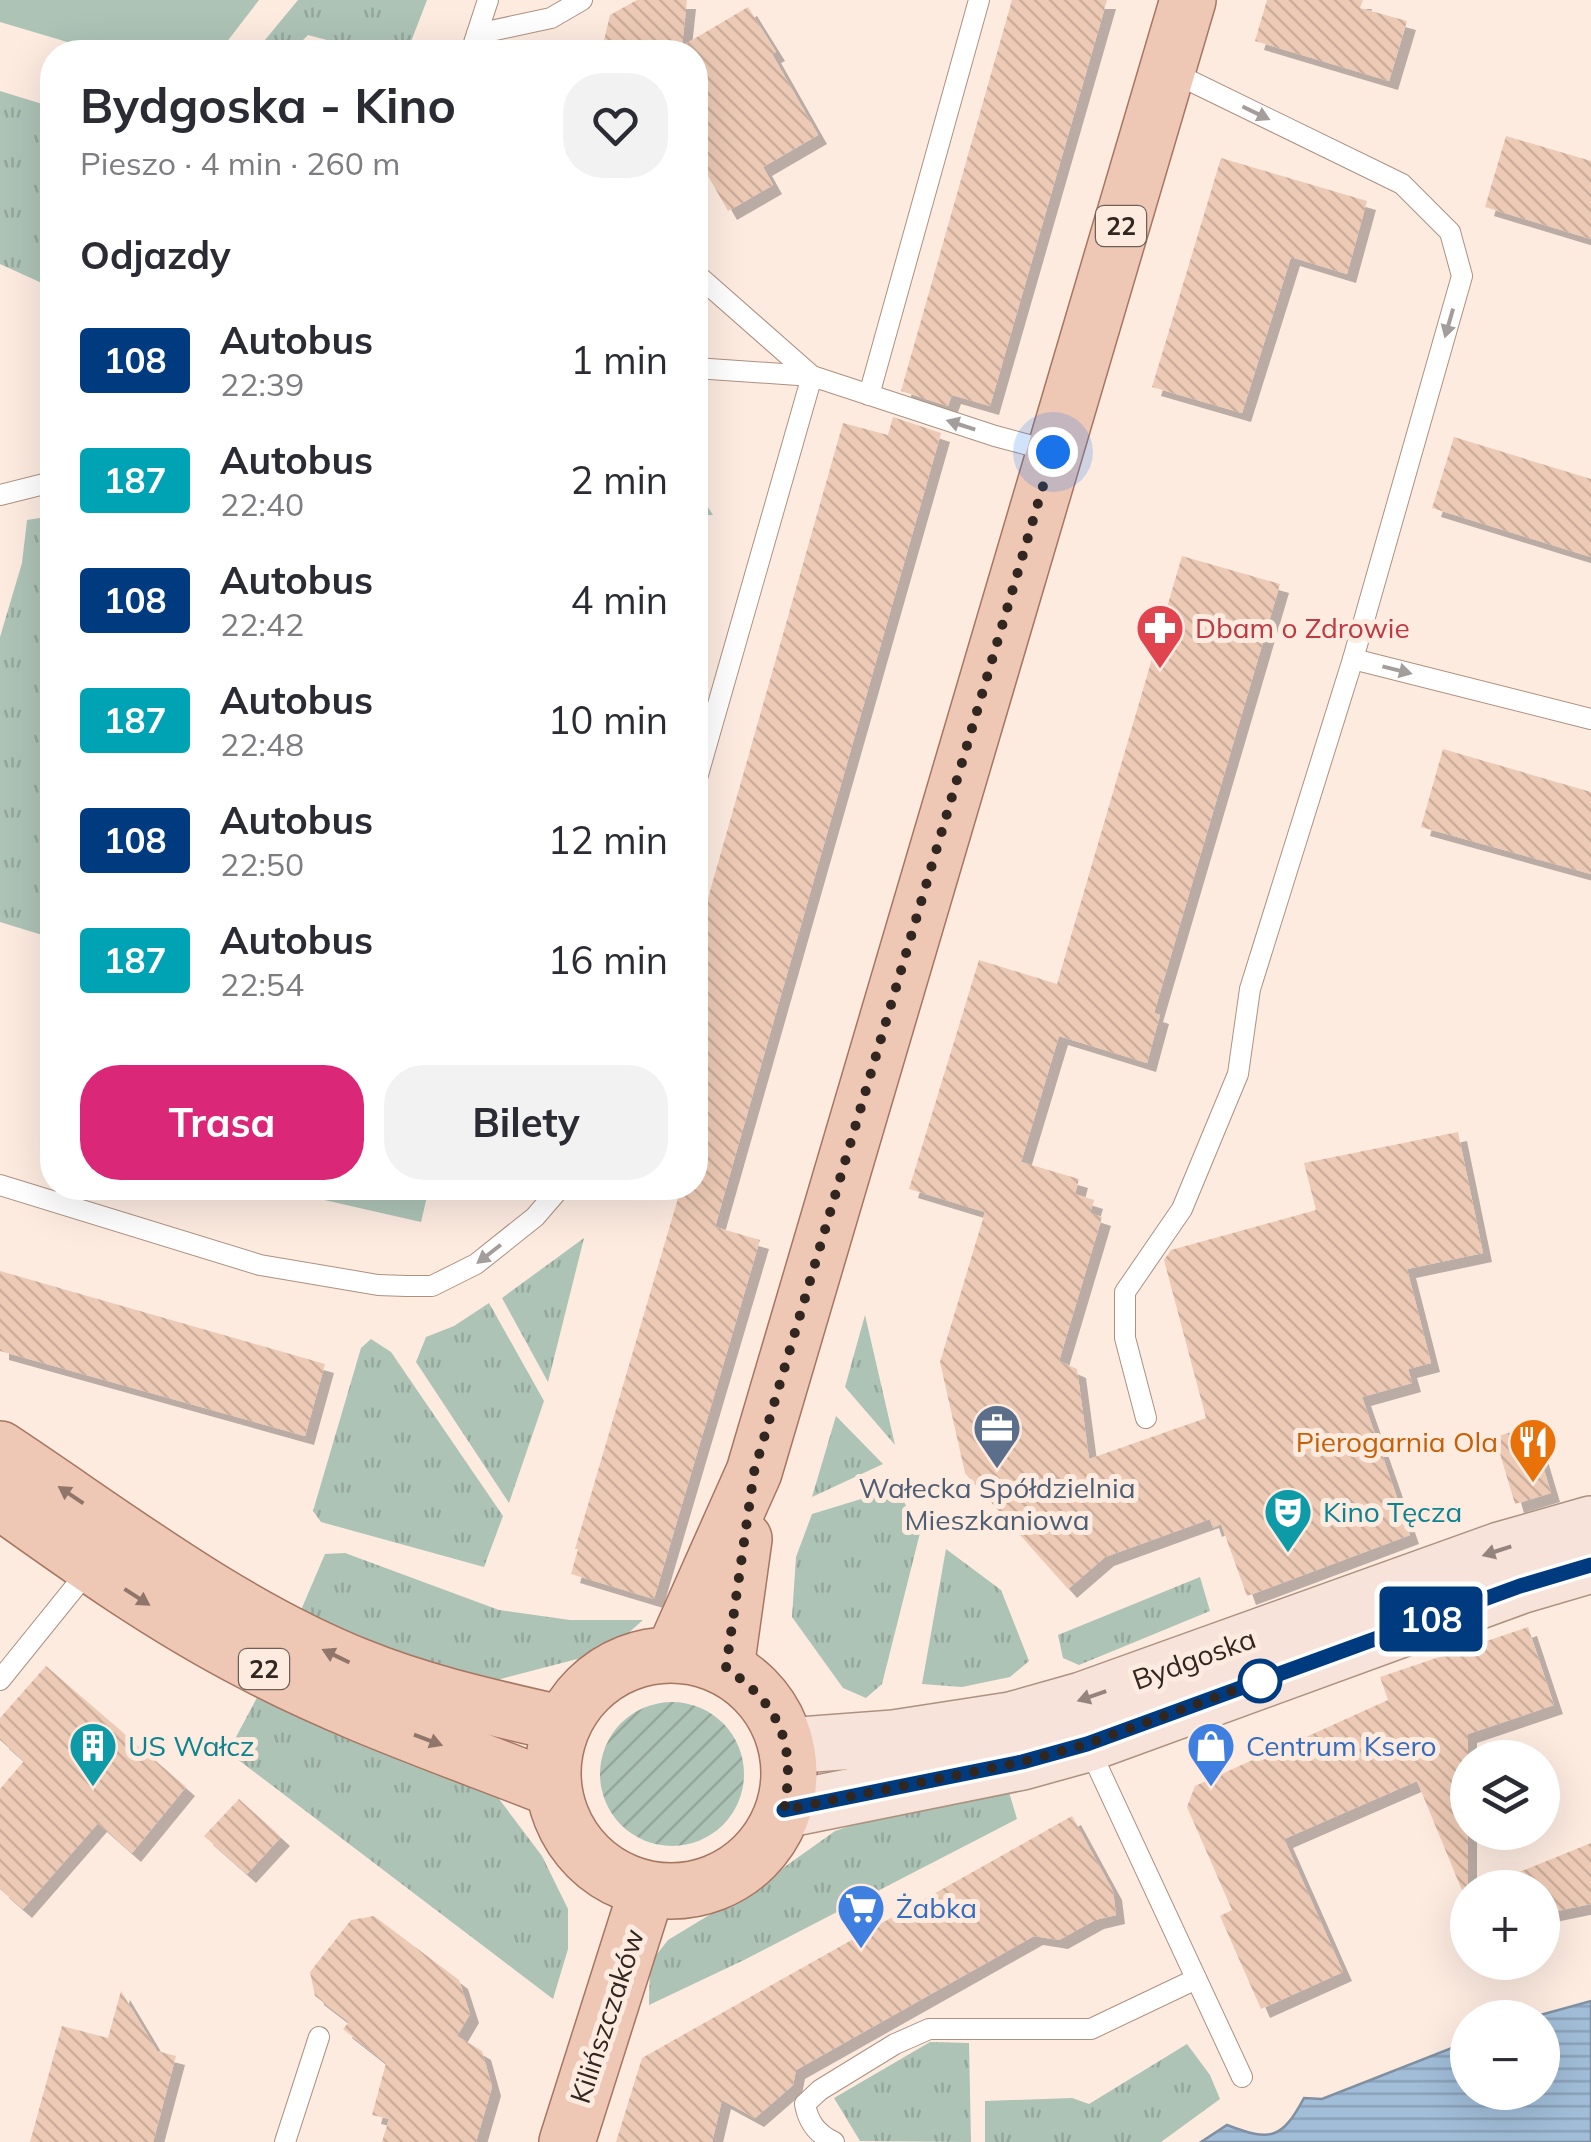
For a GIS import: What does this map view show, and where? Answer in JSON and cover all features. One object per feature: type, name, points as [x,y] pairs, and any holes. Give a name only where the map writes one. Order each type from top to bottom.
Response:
[{"type":"main road","name":"22","points":[[673,1654],[754,1472],[1188,0]]},
{"type":"main road","name":"22","points":[[0,1449],[107,1548],[160,1611],[252,1664],[363,1714],[553,1789]]},
{"type":"main road","name":"22","points":[[726,1668],[754,1472]]},
{"type":"main road","name":"22","points":[[0,1501],[358,1666],[451,1698],[563,1724]]},
{"type":"main road","points":[[673,1654],[700,1658],[726,1668],[754,1687],[775,1714],[787,1746],[790,1779],[784,1810],[768,1842],[745,1866],[715,1884],[682,1892],[647,1890],[608,1873],[575,1844],[560,1818],[553,1789],[554,1756],[563,1724],[581,1695],[607,1673],[639,1658],[673,1654]]},
{"type":"main road","name":"Kilińszczaków","points":[[568,2142],[647,1890]]},
{"type":"street","name":"Bydgoska","points":[[787,1746],[894,1738],[1011,1720],[1082,1700],[1500,1550],[1591,1524]]},
{"type":"street","name":"Bydgoska","points":[[784,1810],[1022,1762],[1087,1744],[1520,1586],[1591,1565]]},
{"type":"lane","points":[[475,40],[488,0]]},
{"type":"lane","points":[[483,40],[551,18],[582,0]]},
{"type":"lane","points":[[869,395],[979,0]]},
{"type":"lane","points":[[1146,1418],[1125,1338],[1125,1292],[1182,1210],[1238,1074],[1250,988],[1353,659],[1462,276],[1450,232],[1402,184],[1168,70]]},
{"type":"lane","points":[[708,284],[812,376]]},
{"type":"lane","points":[[708,369],[812,376],[1053,452]]},
{"type":"lane","points":[[708,740],[812,376]]},
{"type":"lane","points":[[0,494],[40,485]]},
{"type":"lane","points":[[1353,659],[1591,719]]},
{"type":"lane","points":[[0,1184],[40,1197]]},
{"type":"lane","points":[[51,1200],[278,1269],[378,1285],[432,1286],[476,1264],[536,1217],[550,1200]]},
{"type":"lane","points":[[0,1680],[107,1548]]},
{"type":"lane","points":[[1087,1744],[1242,2077]]},
{"type":"lane","points":[[834,2142],[823,2137],[808,2119],[806,2104],[820,2090],[894,2044],[929,2029],[1090,2030],[1194,1980]]},
{"type":"lane","points":[[285,2142],[319,2037]]},
{"type":"green space","points":[[0,0],[259,0],[228,40],[61,40],[0,22]]},
{"type":"green space","points":[[298,0],[427,0],[412,40],[327,40],[308,35],[303,40],[265,40]]},
{"type":"green space","points":[[0,91],[40,103],[40,282],[0,264]]},
{"type":"green space","points":[[40,518],[40,934],[0,922],[0,637],[22,563],[27,520]]},
{"type":"green space","points":[[324,1200],[426,1200],[421,1222]]},
{"type":"green space","points":[[584,1238],[548,1382],[502,1298]]},
{"type":"green space","points":[[489,1303],[544,1401],[509,1503],[416,1362],[426,1337],[454,1326]]},
{"type":"green space","points":[[865,1315],[895,1445],[845,1387]]},
{"type":"green space","points":[[371,1339],[391,1352],[503,1516],[484,1567],[321,1522],[313,1511],[361,1348]]},
{"type":"green space","points":[[836,1416],[883,1464],[812,1497]]},
{"type":"green space","points":[[897,1488],[920,1533],[882,1684],[866,1698],[843,1688],[792,1617],[796,1557],[812,1514]]},
{"type":"green space","points":[[946,1549],[1001,1590],[1029,1661],[1010,1677],[962,1687],[922,1684]]},
{"type":"green space","points":[[345,1553],[499,1610],[570,1620],[643,1620],[608,1651],[489,1682],[457,1680],[298,1617],[325,1554]]},
{"type":"green space","points":[[1200,1577],[1210,1611],[1079,1665],[1063,1658],[1058,1635]]},
{"type":"green space","points":[[261,1690],[496,1795],[542,1856],[568,1909],[568,1949],[553,1999],[228,1752]]},
{"type":"green space","points":[[672,1702],[700,1707],[723,1723],[739,1746],[744,1774],[739,1802],[723,1825],[700,1841],[672,1846],[644,1841],[621,1825],[605,1802],[600,1774],[605,1746],[621,1723],[644,1707]]},
{"type":"green space","points":[[1006,1782],[1017,1819],[649,2005],[650,1963],[668,1940],[762,1883],[835,1831],[914,1804]]},
{"type":"green space","points":[[930,2042],[969,2043],[971,2142],[860,2141],[834,2098]]},
{"type":"green space","points":[[1187,2044],[1210,2075],[1220,2099],[1161,2142],[985,2142],[985,2101],[1072,2098],[1089,2104]]},
{"type":"water","points":[[1591,2001],[1591,2142],[1201,2142],[1227,2125],[1254,2134],[1274,2133],[1289,2122],[1304,2098],[1322,2099],[1450,2049],[1450,2110],[1560,2110],[1560,2010]]},
{"type":"building","points":[[637,0],[687,0],[683,40],[604,40],[610,15]]},
{"type":"building","points":[[1012,0],[1107,0],[990,406],[952,395],[948,406],[901,391]]},
{"type":"building","points":[[1267,0],[1363,0],[1360,8],[1407,21],[1389,81],[1255,41]]},
{"type":"building","points":[[748,7],[818,135],[763,167],[773,185],[728,211],[708,176],[708,40],[692,40]]},
{"type":"building","points":[[1506,136],[1591,161],[1591,239],[1485,207]]},
{"type":"building","points":[[1221,158],[1367,201],[1347,274],[1291,257],[1242,413],[1152,387]]},
{"type":"building","points":[[893,417],[941,433],[715,1227],[760,1240],[654,1599],[571,1574],[575,1549],[677,1200],[708,1200],[708,898],[843,423],[888,435]]},
{"type":"building","points":[[1454,437],[1591,479],[1591,557],[1432,508]]},
{"type":"building","points":[[1182,556],[1280,584],[1154,1013],[1160,1015],[1147,1063],[1059,1036],[1021,1162],[1079,1179],[1075,1194],[1094,1200],[1090,1213],[1102,1217],[1059,1361],[1077,1369],[1089,1459],[1206,1418],[1164,1260],[1171,1250],[1316,1210],[1304,1163],[1458,1132],[1483,1253],[1407,1269],[1431,1363],[1408,1369],[1412,1383],[1362,1397],[1410,1535],[1247,1596],[1221,1524],[1213,1528],[1210,1519],[1105,1557],[1068,1589],[965,1473],[940,1362],[985,1212],[909,1189],[979,960],[1057,984]]},
{"type":"building","points":[[1443,749],[1591,792],[1591,874],[1421,827]]},
{"type":"building","points":[[0,1271],[325,1364],[305,1436],[0,1351]]},
{"type":"building","points":[[1531,1426],[1551,1493],[1515,1504],[1495,1437]]},
{"type":"building","points":[[1528,1627],[1554,1705],[1468,1734],[1468,1740],[1450,1740],[1450,1850],[1468,1850],[1468,1870],[1454,1870],[1417,1781],[1284,1839],[1343,1972],[1261,2009],[1220,1916],[1232,1910],[1187,1807],[1195,1786],[1277,1749],[1298,1752],[1295,1742],[1388,1700],[1380,1677]]},
{"type":"building","name":"US Wałcz","points":[[46,1666],[186,1787],[132,1853],[98,1823],[23,1909],[0,1889],[0,1789],[24,1761],[0,1740],[0,1718]]},
{"type":"building","points":[[239,1799],[281,1837],[247,1874],[204,1836]]},
{"type":"building","points":[[1072,1816],[1113,1891],[1116,1915],[1095,1920],[1059,1940],[1034,1936],[796,2070],[793,2085],[755,2118],[722,2100],[712,2142],[616,2142],[642,2058]]},
{"type":"building","points":[[1591,1843],[1591,1904],[1560,1910],[1560,1870],[1524,1870]]},
{"type":"building","points":[[374,1916],[459,1980],[470,2014],[457,2036],[482,2051],[492,2087],[476,2142],[382,2142],[389,2119],[372,2115],[386,2063],[343,2029],[349,2022],[315,1996],[310,1972],[351,1920]]},
{"type":"building","points":[[121,1991],[157,2051],[176,2056],[153,2142],[30,2142],[62,2026],[108,2038]]},
{"type":"bus line","name":"108","points":[[784,1810],[1022,1762],[1087,1744],[1520,1586],[1591,1565]]},
{"type":"place","name":"Dbam o Zdrowie","points":[[1160,670]]},
{"type":"place","name":"Wałecka Spółdzielnia Mieszkaniowa","points":[[997,1470]]},
{"type":"place","name":"Pierogarnia Ola","points":[[1533,1484]]},
{"type":"place","name":"Kino Tęcza","points":[[1288,1554]]},
{"type":"place","name":"US Wałcz","points":[[93,1788]]},
{"type":"place","name":"Centrum Ksero","points":[[1211,1788]]},
{"type":"place","name":"Żabka","points":[[861,1950]]},
{"type":"route","points":[[1053,452],[754,1472],[726,1668],[754,1687],[775,1714],[787,1746],[790,1779],[784,1810],[1022,1762],[1087,1744],[1268,1678],[1260,1681]]}]
